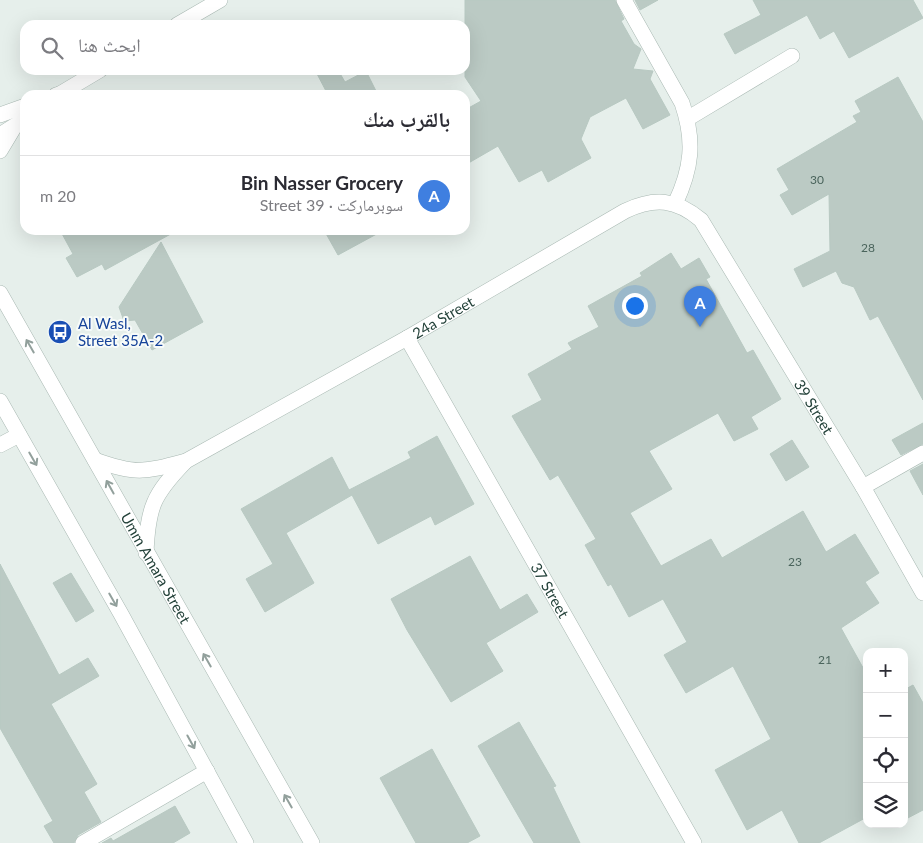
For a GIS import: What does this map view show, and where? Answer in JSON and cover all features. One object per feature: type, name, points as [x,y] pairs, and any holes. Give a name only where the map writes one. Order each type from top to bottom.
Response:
[{"type":"street","points":[[186,20],[220,0]]},
{"type":"street","points":[[624,0],[682,103],[688,119],[691,140],[690,163],[685,184],[675,204]]},
{"type":"street","points":[[688,119],[792,56]]},
{"type":"street","points":[[66,90],[92,75]]},
{"type":"street","points":[[0,115],[20,108]]},
{"type":"street","points":[[0,136],[20,122]]},
{"type":"street","points":[[0,151],[20,122]]},
{"type":"street","name":"24a Street","points":[[95,460],[114,467],[138,471],[150,471],[186,461],[407,338],[625,211],[641,204],[658,202],[675,204],[690,211],[701,220]]},
{"type":"street","name":"39 Street","points":[[701,220],[863,487],[923,593]]},
{"type":"street","name":"Umm Amara Street","points":[[0,293],[312,843]]},
{"type":"street","name":"37 Street","points":[[407,338],[694,843]]},
{"type":"street","points":[[0,401],[116,605],[246,843]]},
{"type":"street","points":[[0,445],[19,435]]},
{"type":"street","points":[[863,487],[923,453]]},
{"type":"street","name":"24a Street","points":[[146,553],[148,524],[155,500],[168,479],[186,461]]},
{"type":"street","points":[[83,843],[207,771]]},
{"type":"building","points":[[465,0],[615,0],[624,19],[621,21],[634,44],[641,49],[633,69],[653,71],[650,79],[670,115],[643,129],[626,98],[590,117],[581,139],[591,158],[548,182],[542,170],[519,182],[498,146],[470,162],[470,107],[481,101],[465,77],[465,75],[470,75],[470,20],[465,20]]},
{"type":"building","points":[[635,0],[658,0],[640,10]]},
{"type":"building","points":[[753,0],[913,0],[923,18],[849,58],[834,31],[820,39],[807,15],[735,54],[724,34],[761,15]]},
{"type":"building","points":[[318,75],[341,75],[345,82],[358,75],[368,75],[376,90],[325,90]]},
{"type":"building","points":[[898,77],[923,122],[923,400],[878,316],[870,320],[854,287],[842,283],[836,271],[803,287],[794,269],[830,251],[829,194],[792,215],[780,195],[789,190],[777,169],[857,122],[853,116],[861,112],[855,101]]},
{"type":"building","points":[[63,235],[169,235],[105,270],[102,264],[77,277],[66,258],[73,254]]},
{"type":"building","points":[[327,235],[375,235],[338,255]]},
{"type":"building","points":[[161,242],[203,322],[152,350],[135,320],[124,321],[119,307]]},
{"type":"building","points":[[671,253],[681,269],[699,258],[710,277],[706,279],[747,353],[753,350],[781,399],[751,417],[758,429],[734,441],[718,413],[649,451],[672,489],[630,513],[661,566],[711,539],[722,558],[803,511],[826,552],[855,534],[879,573],[865,582],[879,603],[841,628],[863,668],[863,819],[819,843],[799,843],[782,810],[747,830],[715,770],[771,739],[733,666],[686,693],[664,655],[687,642],[663,599],[629,617],[611,584],[608,586],[585,545],[596,539],[558,475],[550,480],[512,416],[542,400],[528,374],[572,349],[568,343],[599,327],[588,306],[642,276],[640,273]]},
{"type":"building","points":[[923,423],[923,444],[901,455],[892,440]]},
{"type":"building","points":[[437,436],[474,504],[435,525],[431,516],[378,544],[352,495],[286,533],[314,583],[265,612],[246,579],[273,564],[241,509],[332,457],[349,490],[411,458],[408,452]]},
{"type":"building","points":[[792,440],[809,467],[786,481],[770,454]]},
{"type":"building","points":[[923,464],[923,495],[910,471]]},
{"type":"building","points":[[470,556],[500,610],[527,594],[538,612],[486,643],[503,671],[451,702],[407,630],[391,599]]},
{"type":"building","points":[[0,564],[59,675],[88,658],[99,676],[51,704],[97,784],[84,792],[101,822],[78,835],[74,843],[54,843],[44,826],[53,821],[0,728]]},
{"type":"building","points":[[71,573],[94,611],[76,622],[53,583]]},
{"type":"building","points":[[913,685],[923,703],[923,810],[908,818],[908,693],[908,688]]},
{"type":"building","points":[[519,722],[556,786],[553,787],[580,843],[534,843],[478,746]]},
{"type":"building","points":[[432,749],[480,836],[467,843],[416,843],[380,778]]},
{"type":"building","points":[[175,806],[190,833],[173,843],[102,843],[111,838],[113,841]]},
{"type":"place","name":"Bin Nasser Grocery","points":[[700,327]]},
{"type":"place","name":"Al Wasl, Street 35A-2","points":[[60,332]]}]
